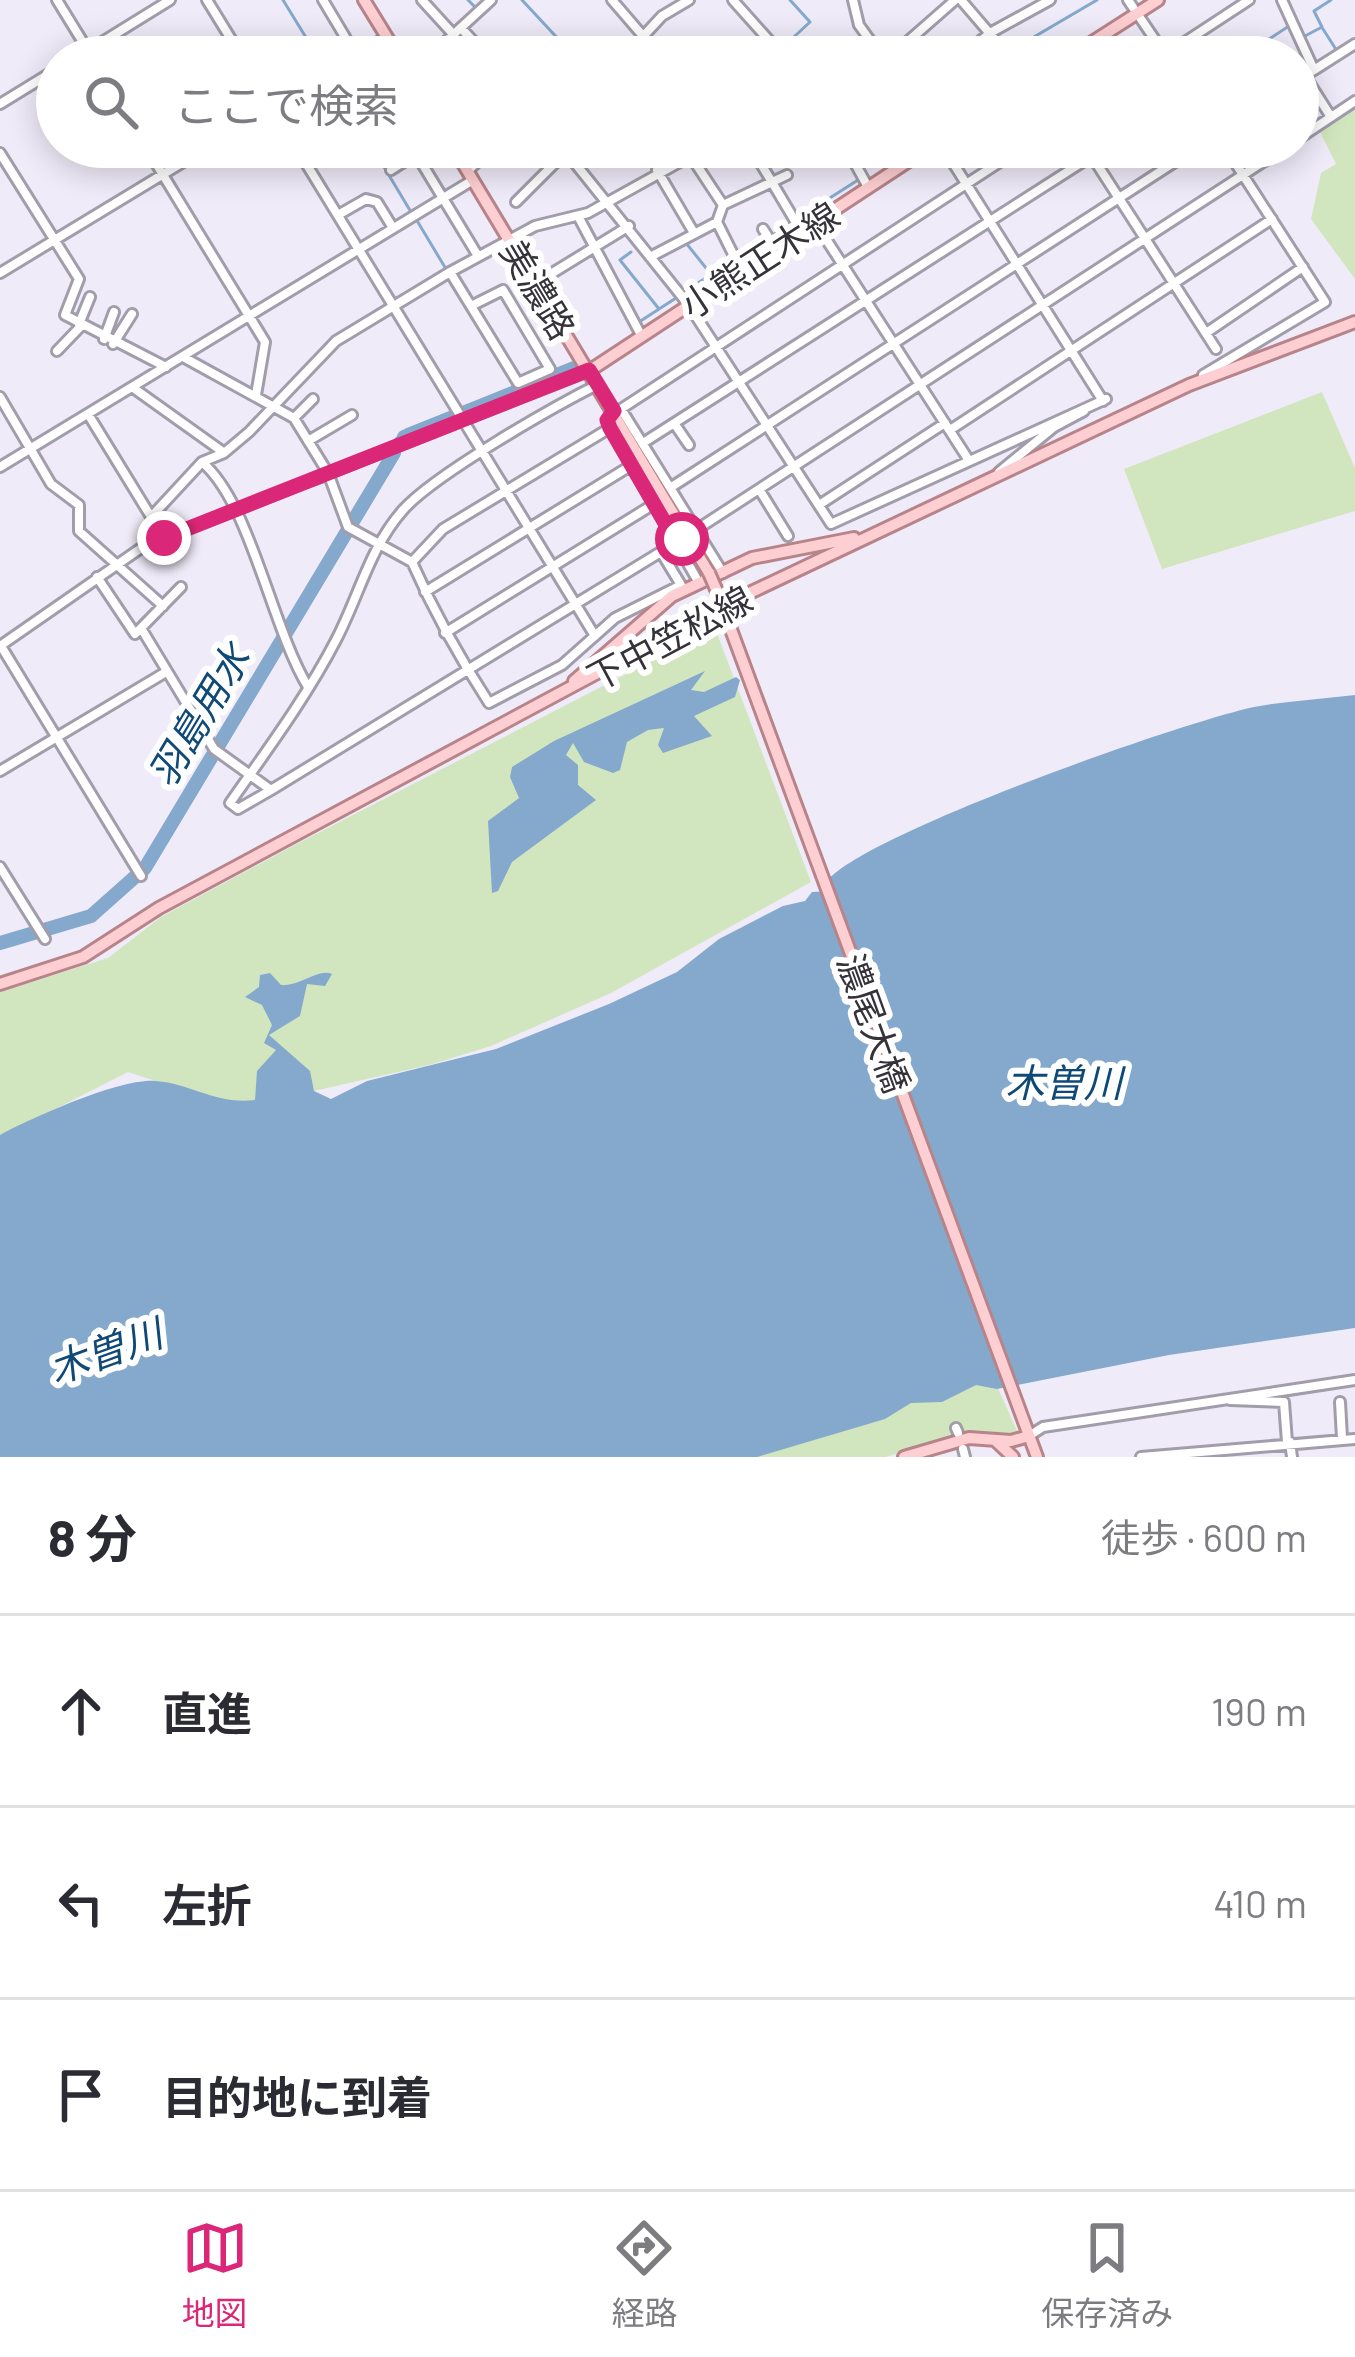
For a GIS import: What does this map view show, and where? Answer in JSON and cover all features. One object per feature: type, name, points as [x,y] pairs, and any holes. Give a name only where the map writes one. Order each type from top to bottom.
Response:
[{"type":"main road","points":[[364,0],[385,36]]},
{"type":"main road","points":[[1101,36],[1158,0]]},
{"type":"main road","name":"美濃路","points":[[466,168],[716,573],[716,590],[727,620]]},
{"type":"main road","name":"小熊正木線","points":[[589,370],[899,168]]},
{"type":"main road","name":"下中笠松線","points":[[0,984],[110,944],[159,908],[722,606],[1190,385],[1355,322]]},
{"type":"main road","points":[[558,696],[638,623],[716,573],[772,552],[887,528]]},
{"type":"main road","name":"濃尾大橋","points":[[727,620],[1037,1457]]},
{"type":"main road","points":[[904,1457],[962,1439],[996,1441],[1027,1431]]},
{"type":"main road","points":[[996,1441],[1012,1457]]},
{"type":"street","points":[[57,0],[79,36]]},
{"type":"street","points":[[117,36],[170,0]]},
{"type":"street","points":[[207,0],[229,36]]},
{"type":"street","points":[[323,0],[344,36]]},
{"type":"street","points":[[422,0],[463,36]]},
{"type":"street","points":[[452,36],[491,0]]},
{"type":"street","points":[[612,0],[636,36]]},
{"type":"street","points":[[644,36],[689,0]]},
{"type":"street","points":[[733,0],[765,36]]},
{"type":"street","points":[[853,0],[859,25],[868,36]]},
{"type":"street","points":[[913,36],[958,0],[992,36]]},
{"type":"street","points":[[986,36],[1050,0]]},
{"type":"street","points":[[1128,0],[1152,36]]},
{"type":"street","points":[[1282,0],[1294,36]]},
{"type":"street","points":[[1195,36],[1247,1]]},
{"type":"street","points":[[1319,67],[1355,44]]},
{"type":"street","points":[[0,104],[36,83]]},
{"type":"street","points":[[1319,97],[1331,117]]},
{"type":"street","points":[[1319,125],[1355,101]]},
{"type":"street","points":[[0,153],[79,279],[65,315],[166,367]]},
{"type":"street","points":[[159,168],[265,342],[256,394]]},
{"type":"street","points":[[0,273],[174,168]]},
{"type":"street","points":[[309,168],[595,636]]},
{"type":"street","points":[[424,168],[478,256]]},
{"type":"street","points":[[0,467],[443,198],[476,168]]},
{"type":"street","points":[[516,202],[547,168]]},
{"type":"street","points":[[580,168],[688,304],[831,524],[1106,399]]},
{"type":"street","points":[[151,517],[202,462],[224,453],[274,407],[336,340],[478,256],[535,226],[578,216],[661,168]]},
{"type":"street","points":[[699,168],[723,206]]},
{"type":"street","points":[[764,168],[801,231]]},
{"type":"street","points":[[858,168],[869,188]]},
{"type":"street","points":[[957,168],[1106,399]]},
{"type":"street","points":[[699,583],[607,420],[990,168]]},
{"type":"street","points":[[643,443],[741,384],[1066,168]]},
{"type":"street","points":[[1099,168],[1216,349]]},
{"type":"street","points":[[673,486],[1166,168]]},
{"type":"street","points":[[1190,385],[1325,302],[1238,168]]},
{"type":"street","points":[[699,528],[1254,168]]},
{"type":"street","points":[[657,170],[694,233]]},
{"type":"street","points":[[723,206],[749,198],[787,175]]},
{"type":"street","points":[[338,215],[366,200],[377,202],[393,228]]},
{"type":"street","points":[[650,257],[717,222],[723,206]]},
{"type":"street","points":[[578,216],[641,334]]},
{"type":"street","points":[[820,505],[1074,349],[1272,219]]},
{"type":"street","points":[[717,222],[741,270]]},
{"type":"street","points":[[815,222],[968,459]]},
{"type":"street","points":[[536,283],[629,226]]},
{"type":"street","points":[[763,229],[775,248]]},
{"type":"street","points":[[1206,333],[1303,267]]},
{"type":"street","points":[[450,272],[518,383],[551,371]]},
{"type":"street","points":[[471,306],[503,290],[558,383]]},
{"type":"street","points":[[56,351],[81,324],[90,298]]},
{"type":"street","points":[[109,341],[114,312]]},
{"type":"street","points":[[109,341],[132,314]]},
{"type":"street","points":[[184,357],[294,418],[328,473],[352,530],[412,562],[445,633],[489,703],[562,665],[615,618],[681,585],[661,552]]},
{"type":"street","points":[[138,871],[0,646],[116,564],[164,538],[460,416],[589,370]]},
{"type":"street","points":[[598,385],[418,496],[376,545],[357,599],[309,688],[230,802],[238,809],[271,790],[679,541]]},
{"type":"street","points":[[132,388],[224,453]]},
{"type":"street","points":[[0,397],[51,484],[79,505],[79,532],[163,606]]},
{"type":"street","points":[[294,418],[314,399]]},
{"type":"street","points":[[989,481],[1054,427],[1106,399]]},
{"type":"street","points":[[617,410],[699,528],[716,573]]},
{"type":"street","points":[[88,414],[164,538]]},
{"type":"street","points":[[308,441],[352,415]]},
{"type":"street","points":[[676,426],[689,446]]},
{"type":"street","points":[[412,562],[443,529],[610,428]]},
{"type":"street","points":[[202,462],[226,488],[281,632],[309,688]]},
{"type":"street","points":[[425,592],[632,465]]},
{"type":"street","points":[[759,489],[788,536]]},
{"type":"street","points":[[445,633],[654,504]]},
{"type":"street","points":[[97,577],[135,634],[181,587]]},
{"type":"street","points":[[141,628],[218,751],[271,790]]},
{"type":"street","points":[[0,772],[166,672]]},
{"type":"street","points":[[0,867],[45,939]]},
{"type":"street","points":[[1027,1431],[1355,1380]]},
{"type":"street","points":[[1229,1399],[1235,1404],[1284,1402],[1292,1457]]},
{"type":"street","points":[[1340,1402],[1342,1438]]},
{"type":"street","points":[[1148,1456],[1355,1439]]},
{"type":"green space","points":[[1355,106],[1355,279],[1311,219],[1321,173],[1336,164],[1320,132]]},
{"type":"green space","points":[[1322,392],[1355,468],[1355,511],[1162,569],[1124,469]]},
{"type":"green space","points":[[715,628],[811,882],[611,993],[491,1046],[429,1065],[239,1108],[128,1072],[0,1137],[0,992],[108,958],[161,917]]},
{"type":"green space","points":[[975,1384],[998,1388],[1018,1433],[965,1434],[885,1457],[737,1457],[896,1404]]},
{"type":"water","points":[[705,671],[691,690],[704,692],[736,677],[740,680],[735,697],[694,716],[712,736],[663,753],[658,745],[664,728],[648,730],[627,742],[620,770],[613,773],[584,762],[573,743],[566,755],[578,765],[578,785],[596,800],[512,862],[498,891],[492,893],[488,821],[519,798],[510,777],[512,767],[554,741]]},
{"type":"water","name":"木曽川","points":[[1355,695],[1355,1328],[1169,1355],[997,1389],[976,1385],[942,1402],[911,1403],[885,1419],[757,1457],[0,1457],[0,1135],[77,1100],[140,1082],[169,1083],[229,1100],[255,1100],[257,1071],[276,1050],[264,1043],[272,1025],[262,1005],[245,997],[259,987],[260,975],[270,973],[281,985],[332,974],[325,986],[307,984],[300,1016],[269,1035],[310,1071],[314,1091],[331,1099],[367,1081],[496,1049],[609,1004],[677,972],[719,939],[783,906],[805,901],[812,892],[833,891],[826,882],[852,861],[1027,782],[1217,717],[1266,705]]},
{"type":"waterway","points":[[283,0],[305,36]]},
{"type":"waterway","points":[[468,0],[476,8],[485,0]]},
{"type":"waterway","points":[[522,0],[555,36]]},
{"type":"waterway","points":[[790,0],[810,22],[795,36]]},
{"type":"waterway","points":[[1036,36],[1097,0]]},
{"type":"waterway","points":[[1305,36],[1322,27],[1314,11],[1331,0]]},
{"type":"waterway","points":[[1187,36],[1223,13]]},
{"type":"waterway","points":[[1274,36],[1289,26],[1294,36]]},
{"type":"waterway","points":[[1323,29],[1337,51]]},
{"type":"waterway","points":[[385,168],[411,212]]},
{"type":"waterway","points":[[967,179],[984,168]]},
{"type":"waterway","points":[[800,217],[858,180]]},
{"type":"waterway","points":[[856,251],[957,185]]},
{"type":"waterway","points":[[416,219],[446,269]]},
{"type":"waterway","points":[[773,235],[791,223]]},
{"type":"waterway","points":[[739,257],[763,241]]},
{"type":"waterway","points":[[686,243],[710,273]]},
{"type":"waterway","points":[[631,252],[620,260],[659,309]]},
{"type":"waterway","points":[[684,292],[732,261]]},
{"type":"waterway","name":"羽島用水","points":[[639,322],[676,298]]},
{"type":"waterway","name":"羽島用水","points":[[404,437],[574,368]]},
{"type":"waterway","points":[[396,439],[406,430],[515,387]]},
{"type":"waterway","name":"羽島用水","points":[[0,943],[91,916],[145,868],[394,453]]},
{"type":"waterway","points":[[334,477],[386,456]]},
{"type":"waterway","points":[[282,496],[326,481]]},
{"type":"route","points":[[164,538],[589,370],[614,411],[607,420],[610,428],[676,542],[682,539]]}]
